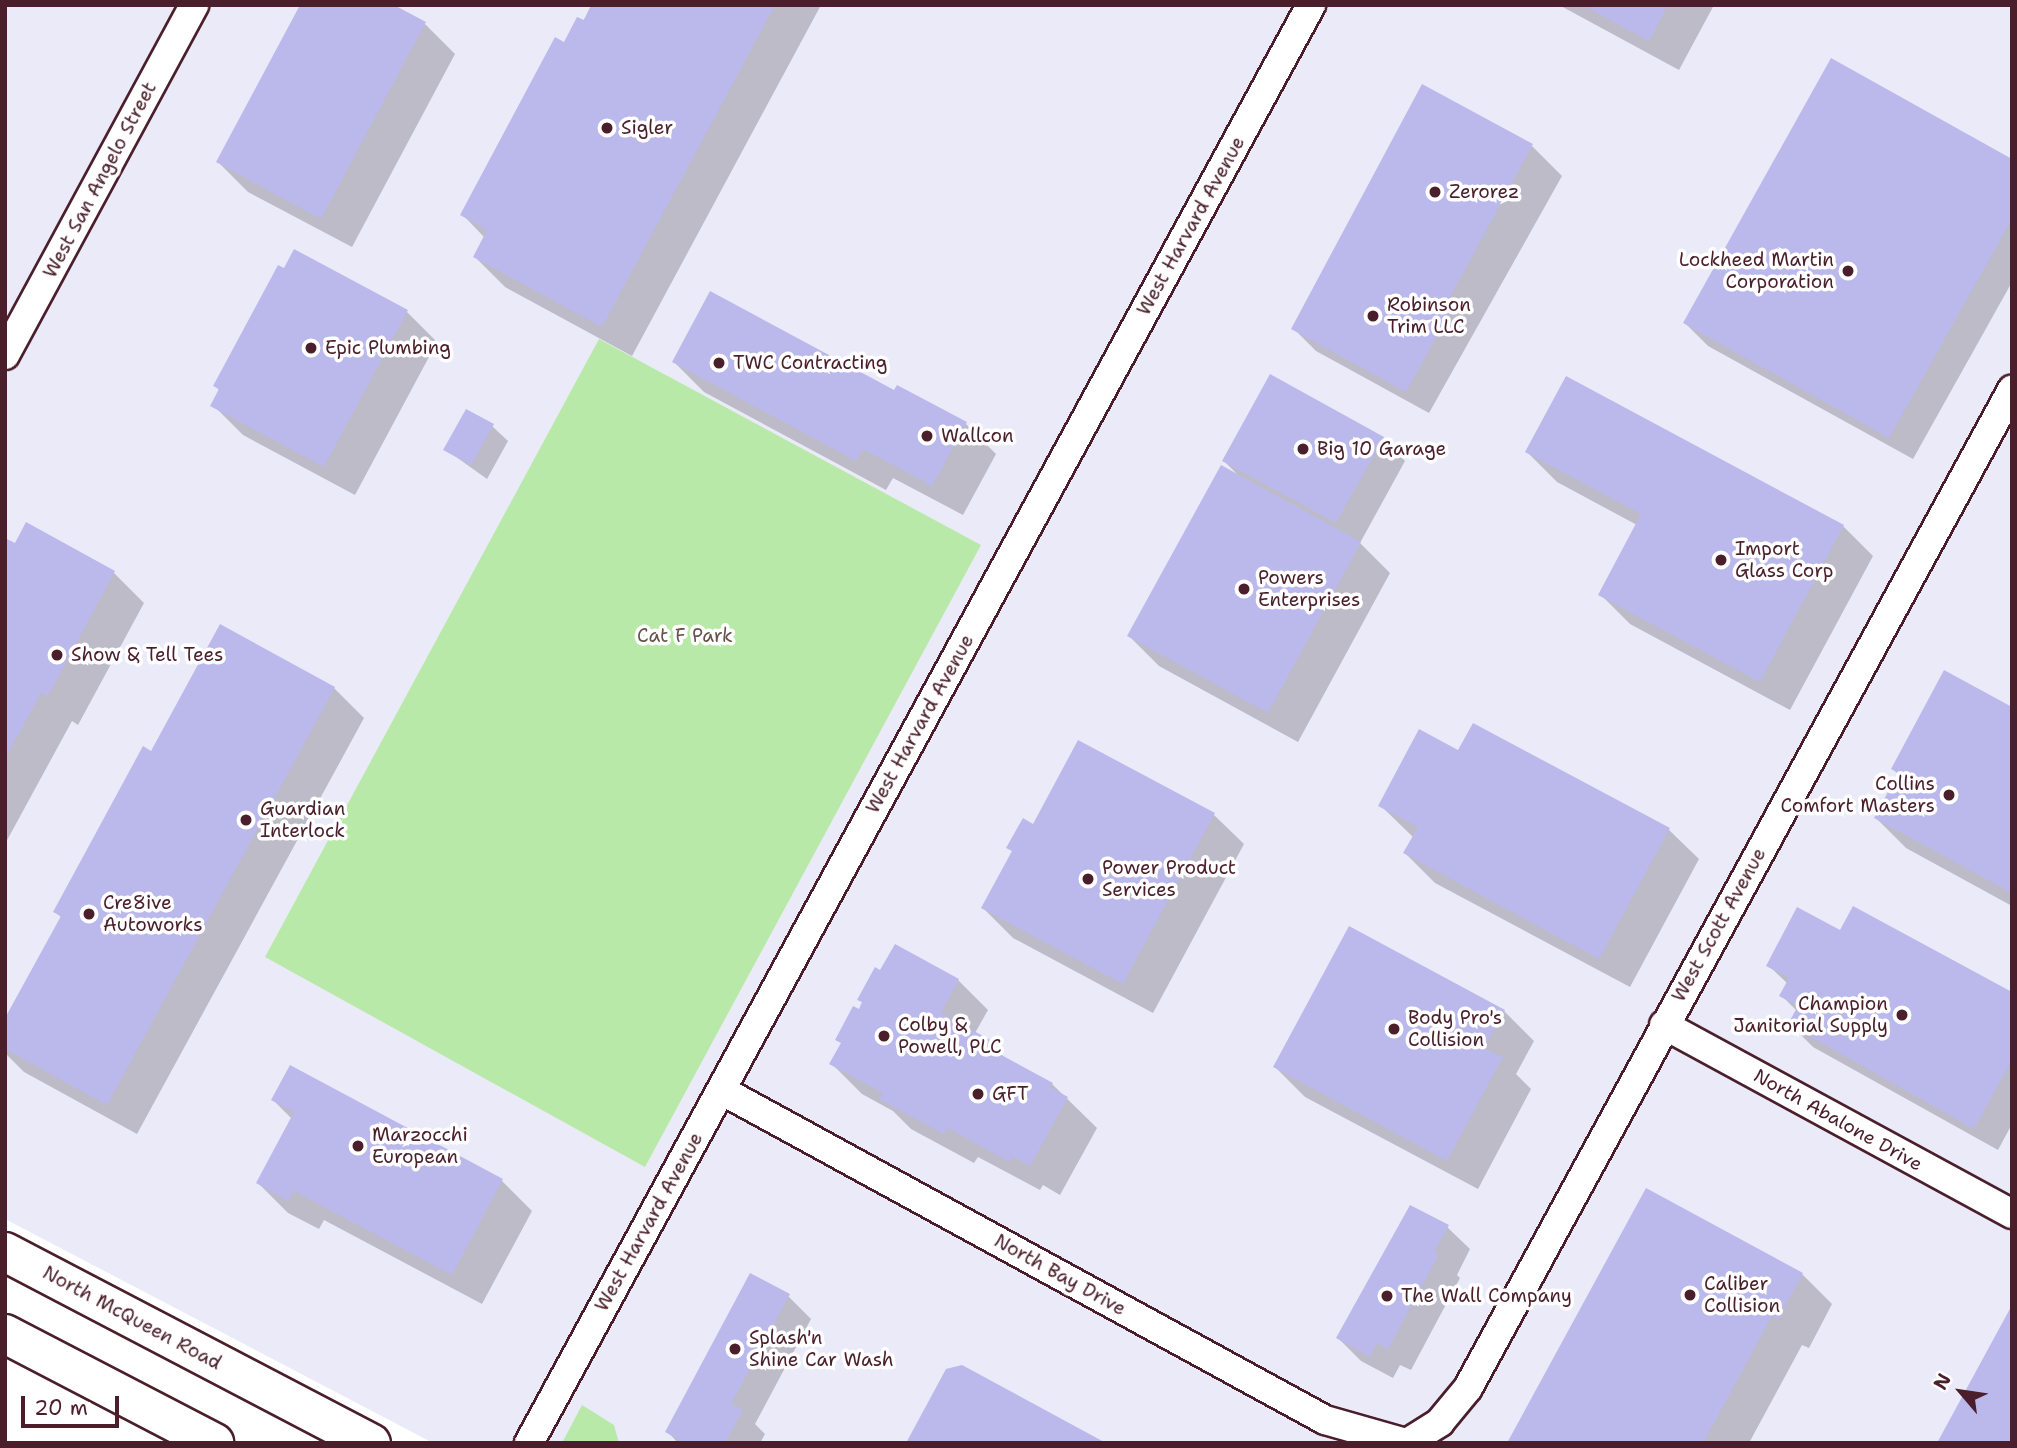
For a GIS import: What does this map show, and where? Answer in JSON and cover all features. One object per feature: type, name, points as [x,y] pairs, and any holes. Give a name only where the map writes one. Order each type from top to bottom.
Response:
[{"type":"main road","name":"North McQueen Road","points":[[5,1252],[371,1443]]},
{"type":"main road","points":[[5,1334],[214,1443]]},
{"type":"street","name":"West San Angelo Street","points":[[5,355],[194,5]]},
{"type":"street","name":"West Harvard Avenue","points":[[529,1443],[1311,5]]},
{"type":"street","name":"West Scott Avenue","points":[[1406,1443],[1440,1422],[1468,1388],[2012,390]]},
{"type":"street","name":"North Abalone Drive","points":[[1664,1025],[2012,1214]]},
{"type":"street","name":"North Bay Drive","points":[[721,1090],[1325,1420],[1406,1443]]},
{"type":"shaded area","points":[[5,5],[2012,5],[2012,1443],[433,1443],[5,1219]]},
{"type":"green space","name":"Cat F Park","points":[[599,339],[981,545],[645,1167],[265,957]]},
{"type":"green space","points":[[582,1405],[614,1425],[619,1443],[562,1443]]},
{"type":"building","points":[[300,5],[394,5],[426,22],[321,219],[216,162]]},
{"type":"building","name":"Sigler","points":[[591,5],[775,5],[602,327],[473,257],[487,230],[460,215],[555,37],[564,42],[577,17],[584,20]]},
{"type":"building","points":[[1582,5],[1668,5],[1649,41]]},
{"type":"building","name":"Lockheed Martin Corporation","points":[[1831,58],[2012,159],[2012,219],[1889,438],[1683,323]]},
{"type":"building","name":"Zerorez","points":[[1422,84],[1533,144],[1449,299],[1455,303],[1406,392],[1291,329]]},
{"type":"building","name":"Epic Plumbing","points":[[294,249],[408,310],[324,467],[210,406],[219,389],[213,386],[278,265],[284,268]]},
{"type":"building","points":[[710,291],[894,390],[897,385],[967,422],[932,486],[863,449],[856,461],[672,362]]},
{"type":"building","name":"Big 10 Garage","points":[[1270,374],[1384,437],[1336,523],[1222,461]]},
{"type":"building","name":"Import Glass Corp","points":[[1566,376],[1844,525],[1760,682],[1598,595],[1641,514],[1525,452]]},
{"type":"building","points":[[466,409],[494,424],[471,465],[443,450]]},
{"type":"building","name":"Powers Enterprises","points":[[1221,465],[1361,542],[1268,713],[1127,636]]},
{"type":"building","points":[[26,522],[115,571],[48,696],[41,693],[5,759],[5,538],[15,543]]},
{"type":"building","points":[[220,624],[335,687],[107,1105],[5,1049],[5,1018],[61,916],[53,912],[143,746],[151,751]]},
{"type":"building","name":"Collins Comfort Masters","points":[[1944,670],[2012,707],[2012,893],[1874,818],[1898,773],[1891,769]]},
{"type":"building","points":[[1473,723],[1670,828],[1599,959],[1403,853],[1418,827],[1378,806],[1419,729],[1458,750]]},
{"type":"building","name":"Power Product Services","points":[[1078,740],[1215,813],[1123,984],[981,908],[1012,851],[1006,848],[1023,818],[1033,824]]},
{"type":"building","name":"Champion Janitorial Supply","points":[[1853,906],[2012,992],[2012,1060],[1974,1129],[1788,1024],[1798,1006],[1779,996],[1789,978],[1766,966],[1797,907],[1840,930]]},
{"type":"building","name":"Body Pro's Collision","points":[[1349,926],[1505,1010],[1484,1048],[1503,1057],[1447,1161],[1273,1067]]},
{"type":"building","points":[[895,944],[959,979],[941,1013],[994,1042],[990,1049],[1053,1083],[1050,1087],[1068,1097],[1030,1166],[1012,1157],[1010,1162],[947,1128],[944,1134],[879,1099],[883,1093],[829,1064],[841,1043],[835,1040],[853,1006],[859,1009],[862,1002],[857,1000],[875,967],[880,970]]},
{"type":"building","name":"Marzocchi European","points":[[290,1065],[503,1179],[452,1275],[294,1191],[288,1201],[256,1183],[294,1112],[271,1100]]},
{"type":"building","name":"Caliber Collision","points":[[1646,1188],[1803,1273],[1778,1320],[1772,1316],[1703,1443],[1507,1443]]},
{"type":"building","name":"The Wall Company","points":[[1410,1205],[1449,1225],[1434,1252],[1439,1254],[1388,1349],[1377,1343],[1370,1357],[1336,1338]]},
{"type":"building","name":"Splash'n Shine Car Wash","points":[[750,1273],[790,1294],[731,1404],[743,1410],[725,1443],[685,1443],[665,1432]]},
{"type":"building","points":[[2012,1305],[2012,1443],[1937,1443]]},
{"type":"building","points":[[962,1365],[1106,1443],[906,1443],[946,1369]]},
{"type":"place","name":"Sigler","points":[[607,128]]},
{"type":"place","name":"Zerorez","points":[[1435,192]]},
{"type":"place","name":"Lockheed Martin Corporation","points":[[1848,271]]},
{"type":"place","name":"Robinson Trim LLC","points":[[1373,316]]},
{"type":"place","name":"Epic Plumbing","points":[[311,348]]},
{"type":"place","name":"TWC Contracting","points":[[719,363]]},
{"type":"place","name":"Wallcon","points":[[927,436]]},
{"type":"place","name":"Big 10 Garage","points":[[1303,449]]},
{"type":"place","name":"Import Glass Corp","points":[[1721,560]]},
{"type":"place","name":"Powers Enterprises","points":[[1244,589]]},
{"type":"place","name":"Show & Tell Tees","points":[[57,655]]},
{"type":"place","name":"Collins Comfort Masters","points":[[1949,795]]},
{"type":"place","name":"Guardian Interlock","points":[[246,820]]},
{"type":"place","name":"Power Product Services","points":[[1088,879]]},
{"type":"place","name":"Cre8ive Autoworks","points":[[89,914]]},
{"type":"place","name":"Champion Janitorial Supply","points":[[1902,1015]]},
{"type":"place","name":"Body Pro's Collision","points":[[1394,1029]]},
{"type":"place","name":"Colby & Powell, PLC","points":[[884,1036]]},
{"type":"place","name":"GFT","points":[[978,1094]]},
{"type":"place","name":"Marzocchi European","points":[[358,1146]]},
{"type":"place","name":"Caliber Collision","points":[[1690,1295]]},
{"type":"place","name":"The Wall Company","points":[[1387,1296]]},
{"type":"place","name":"Splash'n Shine Car Wash","points":[[735,1349]]}]
